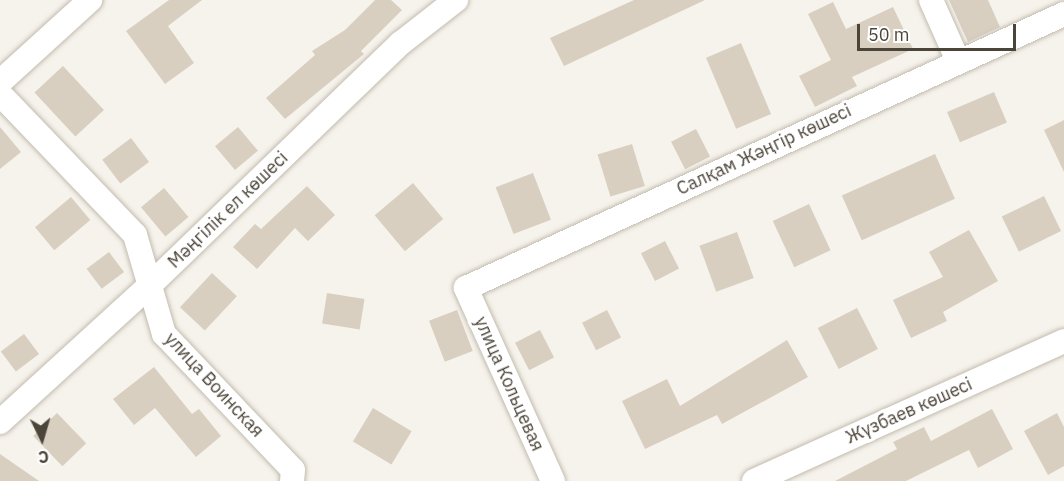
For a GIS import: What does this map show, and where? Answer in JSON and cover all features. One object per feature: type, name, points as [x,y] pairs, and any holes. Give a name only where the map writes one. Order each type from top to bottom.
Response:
[{"type":"street","points":[[0,82],[90,0]]},
{"type":"street","name":"Мәңгілік ел көшесі","points":[[0,422],[148,287],[401,44],[456,0]]},
{"type":"street","points":[[931,0],[958,61]]},
{"type":"street","name":"Салқам Жәңгір көшесі","points":[[465,288],[1064,14]]},
{"type":"street","name":"улица Воинская","points":[[0,94],[135,235],[148,287],[164,334],[293,476]]},
{"type":"street","name":"улица Кольцевая","points":[[465,288],[554,481]]},
{"type":"street","name":"Жүзбаев көшесі","points":[[754,481],[1064,341]]},
{"type":"building","points":[[169,0],[202,0],[168,26],[194,63],[165,84],[126,31]]},
{"type":"building","points":[[375,0],[391,0],[402,10],[361,51],[364,54],[285,119],[266,98],[315,55],[312,51],[345,30]]},
{"type":"building","points":[[634,0],[705,0],[564,66],[550,38]]},
{"type":"building","points":[[949,0],[988,0],[1000,27],[968,42]]},
{"type":"building","points":[[833,2],[846,29],[893,7],[913,49],[852,77],[857,86],[815,107],[799,76],[831,60],[808,14]]},
{"type":"building","points":[[741,43],[771,114],[736,129],[706,58]]},
{"type":"building","points":[[63,66],[104,110],[75,136],[34,93]]},
{"type":"building","points":[[994,92],[1007,122],[960,142],[947,112]]},
{"type":"building","points":[[1064,120],[1064,172],[1044,130]]},
{"type":"building","points":[[0,127],[21,152],[0,169]]},
{"type":"building","points":[[238,127],[258,151],[235,170],[215,146]]},
{"type":"building","points":[[696,129],[710,157],[685,169],[671,142]]},
{"type":"building","points":[[131,138],[149,162],[120,184],[102,160]]},
{"type":"building","points":[[632,144],[645,186],[610,197],[598,155]]},
{"type":"building","points":[[935,154],[955,199],[862,240],[842,195]]},
{"type":"building","points":[[533,173],[551,220],[514,234],[496,187]]},
{"type":"building","points":[[413,183],[443,219],[405,251],[375,215]]},
{"type":"building","points":[[307,186],[335,215],[308,241],[295,228],[257,269],[233,247],[255,224],[261,229]]},
{"type":"building","points":[[164,188],[188,217],[165,236],[141,207]]},
{"type":"building","points":[[1044,196],[1061,231],[1019,252],[1002,217]]},
{"type":"building","points":[[71,197],[90,220],[54,250],[35,227]]},
{"type":"building","points":[[809,204],[831,250],[794,267],[773,221]]},
{"type":"building","points":[[969,230],[998,281],[943,312],[947,321],[911,338],[893,300],[943,277],[929,252]]},
{"type":"building","points":[[737,232],[754,278],[716,292],[699,246]]},
{"type":"building","points":[[665,241],[679,269],[655,281],[641,253]]},
{"type":"building","points":[[109,252],[124,272],[102,289],[87,269]]},
{"type":"building","points":[[212,273],[237,296],[205,331],[180,307]]},
{"type":"building","points":[[327,293],[365,299],[360,330],[322,324]]},
{"type":"building","points":[[857,308],[878,349],[839,369],[818,328]]},
{"type":"building","points":[[457,310],[473,351],[445,362],[429,321]]},
{"type":"building","points":[[607,310],[621,338],[596,350],[582,323]]},
{"type":"building","points":[[540,330],[554,358],[529,370],[515,343]]},
{"type":"building","points":[[24,334],[39,354],[16,371],[1,351]]},
{"type":"building","points":[[787,340],[808,377],[722,424],[717,415],[645,449],[622,401],[667,379],[680,406]]},
{"type":"building","points":[[154,367],[192,414],[199,409],[221,436],[196,457],[155,408],[134,425],[113,399]]},
{"type":"building","points":[[373,408],[412,431],[391,465],[353,441]]},
{"type":"building","points":[[992,409],[1013,449],[978,468],[969,450],[906,481],[835,481],[897,449],[893,442],[924,427],[931,441]]},
{"type":"building","points":[[57,413],[86,443],[62,466],[33,436]]},
{"type":"building","points":[[1057,413],[1064,427],[1064,466],[1048,475],[1024,431]]},
{"type":"building","points":[[0,454],[39,481],[0,481]]}]
